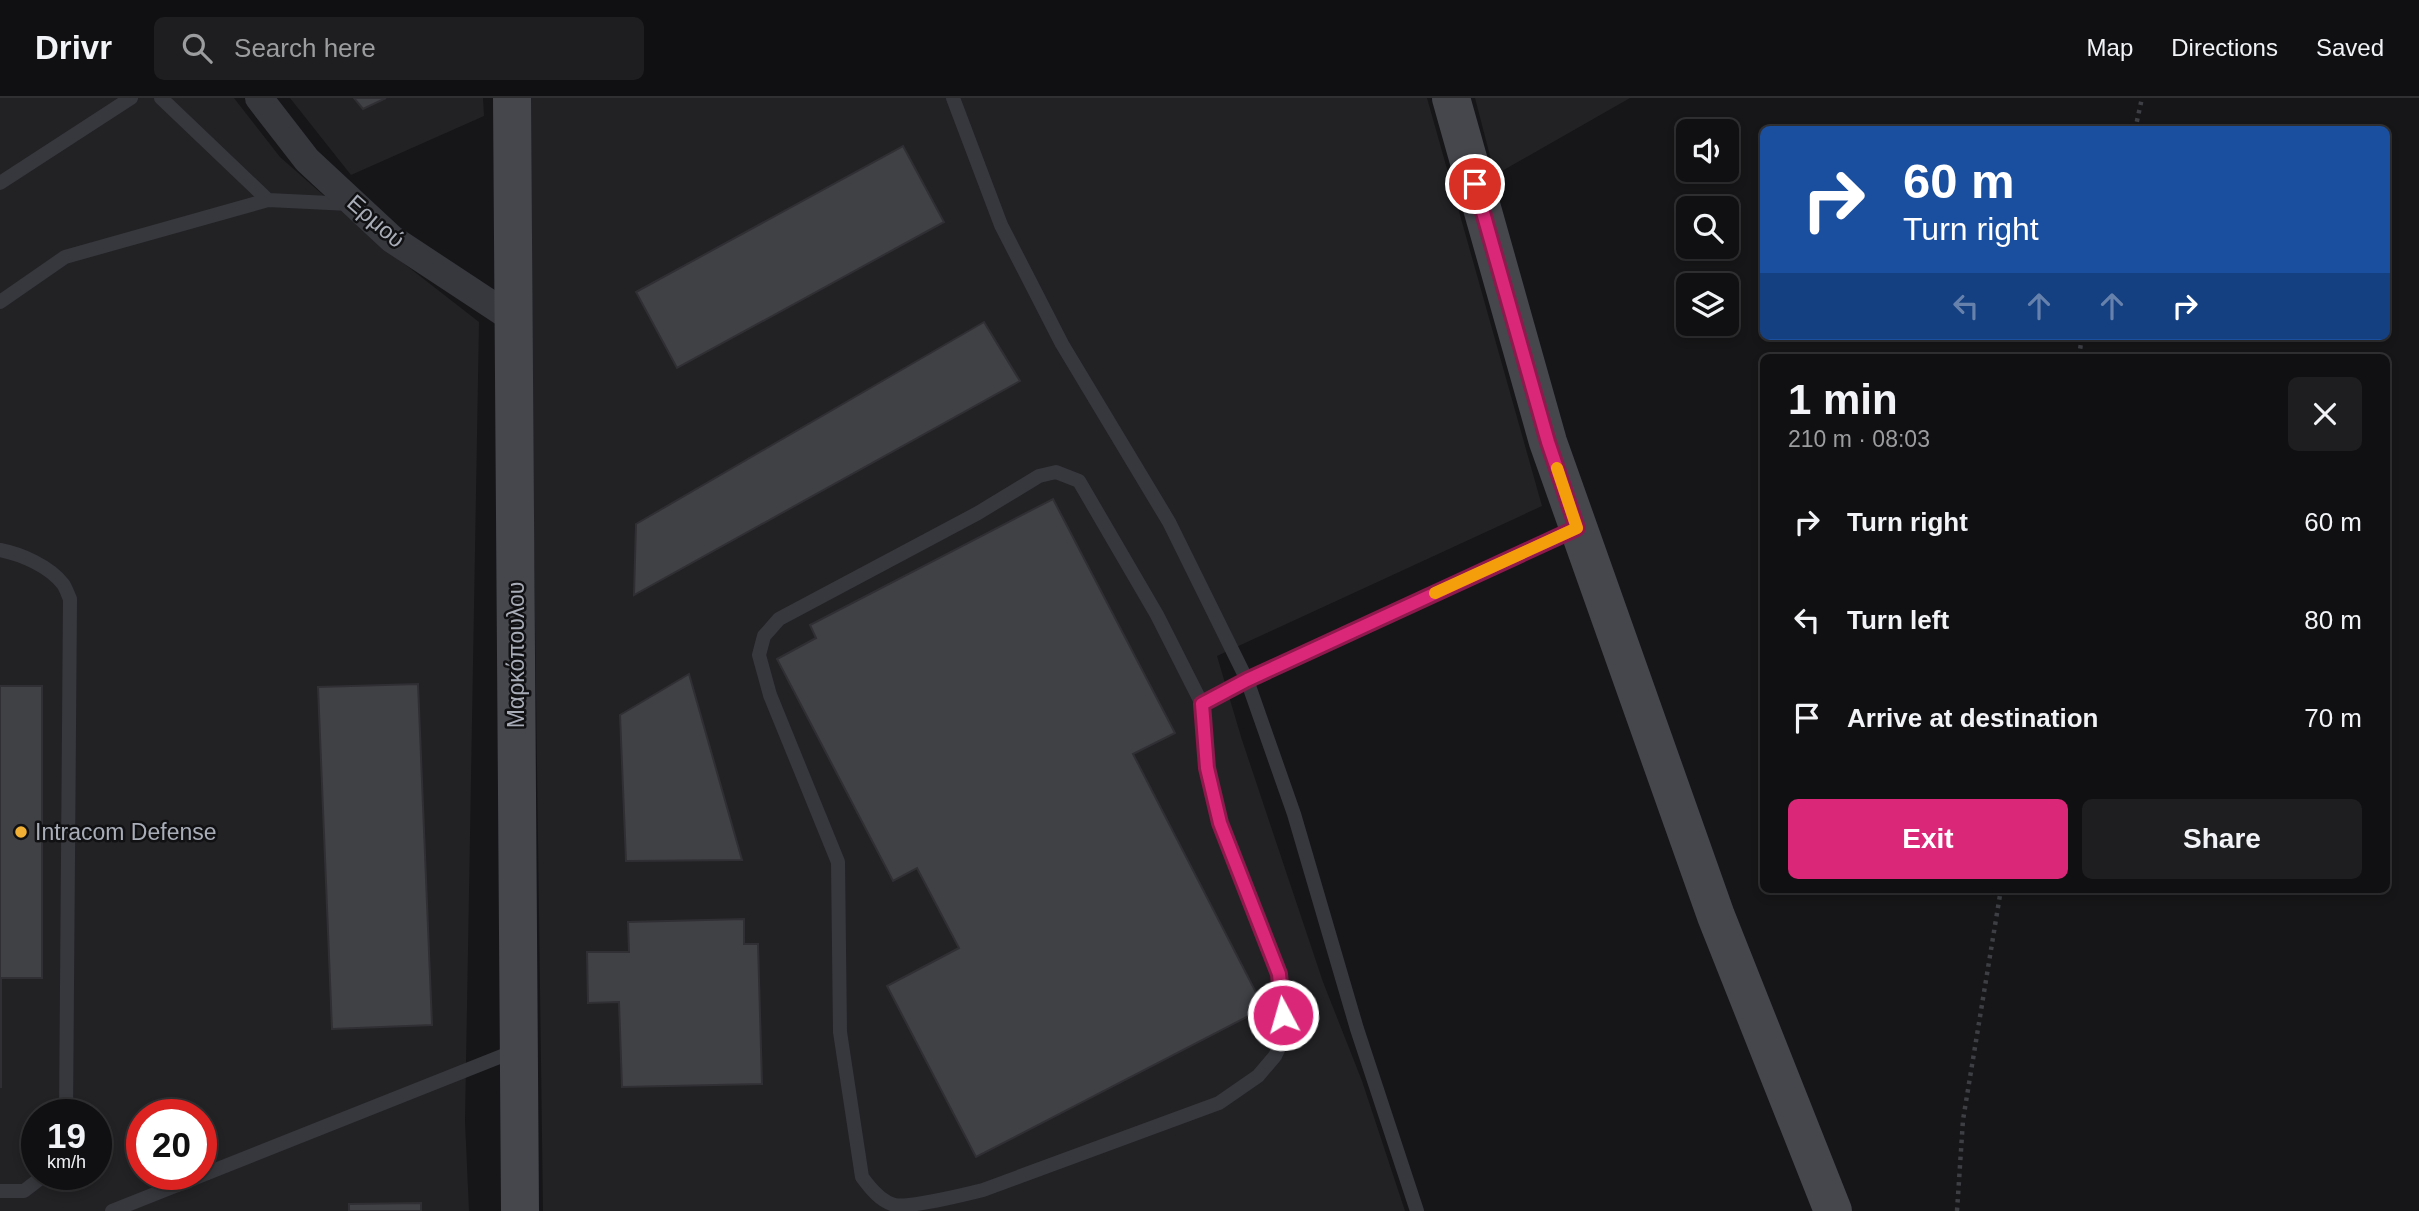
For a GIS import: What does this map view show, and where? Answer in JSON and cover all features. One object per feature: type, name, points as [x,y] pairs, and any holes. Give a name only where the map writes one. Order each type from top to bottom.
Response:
[{"type":"street","name":"Ερμού","points":[[259,98],[307,160],[392,239],[514,320]]},
{"type":"street","name":"Μαρκόπουλου","points":[[512,98],[520,1211]]},
{"type":"street","points":[[1451,98],[1548,442],[1577,528],[1716,916],[1833,1211]]},
{"type":"lane","points":[[0,183],[131,98]]},
{"type":"lane","points":[[161,98],[268,200]]},
{"type":"lane","points":[[953,98],[1001,225],[1062,344],[1168,522],[1247,680],[1294,814],[1357,1029],[1417,1211]]},
{"type":"lane","points":[[0,302],[65,257],[268,200],[355,204]]},
{"type":"lane","points":[[1056,472],[1079,481],[1157,615],[1202,704],[1207,768],[1220,823],[1279,974],[1285,1035],[1275,1056],[1258,1076],[1219,1103],[983,1190],[953,1198],[896,1205],[874,1193],[862,1177],[840,1032],[838,862],[770,695],[759,655],[764,636],[779,619],[978,513],[1040,476],[1056,472]]},
{"type":"lane","points":[[1202,704],[1247,680],[1577,528]]},
{"type":"lane","points":[[0,550],[18,554],[44,569],[63,584],[70,599],[66,1099]]},
{"type":"lane","points":[[112,1211],[518,1050]]},
{"type":"lane","points":[[0,1192],[25,1190]]},
{"type":"path","points":[[2136,126],[2143,98]]},
{"type":"path","points":[[1956,1211],[1964,1120],[2000,893]]},
{"type":"shaded area","points":[[0,98],[234,98],[280,157],[380,245],[479,322],[465,1121],[469,1211],[0,1211]]},
{"type":"shaded area","points":[[290,98],[483,98],[484,116],[351,175]]},
{"type":"shaded area","points":[[528,98],[1427,98],[1542,506],[1217,656],[1242,740],[1323,982],[1362,1081],[1405,1211],[543,1211]]},
{"type":"shaded area","points":[[1475,98],[1630,98],[1495,175]]},
{"type":"building","points":[[354,98],[386,98],[363,109]]},
{"type":"building","points":[[903,146],[944,222],[677,368],[636,292]]},
{"type":"building","points":[[984,322],[1020,381],[634,595],[636,524]]},
{"type":"building","points":[[1053,499],[1175,733],[1133,754],[1264,1008],[976,1157],[887,986],[959,948],[917,868],[893,881],[777,659],[816,638],[810,625]]},
{"type":"building","points":[[689,674],[742,860],[626,861],[620,715]]},
{"type":"building","points":[[418,684],[432,1025],[332,1029],[318,687]]},
{"type":"building","name":"Intracom Defense","points":[[0,686],[42,686],[42,978],[1,978],[1,1087],[0,1087]]},
{"type":"building","points":[[744,919],[744,944],[758,944],[762,1084],[622,1087],[619,1002],[588,1003],[587,952],[629,952],[628,922]]},
{"type":"building","points":[[421,1203],[421,1211],[349,1211],[349,1204]]},
{"type":"slow traffic","points":[[1435,593],[1577,528],[1557,468]]},
{"type":"place","name":"Intracom Defense","points":[[21,832]]},
{"type":"route","points":[[1283,1015],[1279,974],[1220,823],[1207,768],[1202,704],[1247,680],[1577,528],[1548,442],[1475,184]]}]
